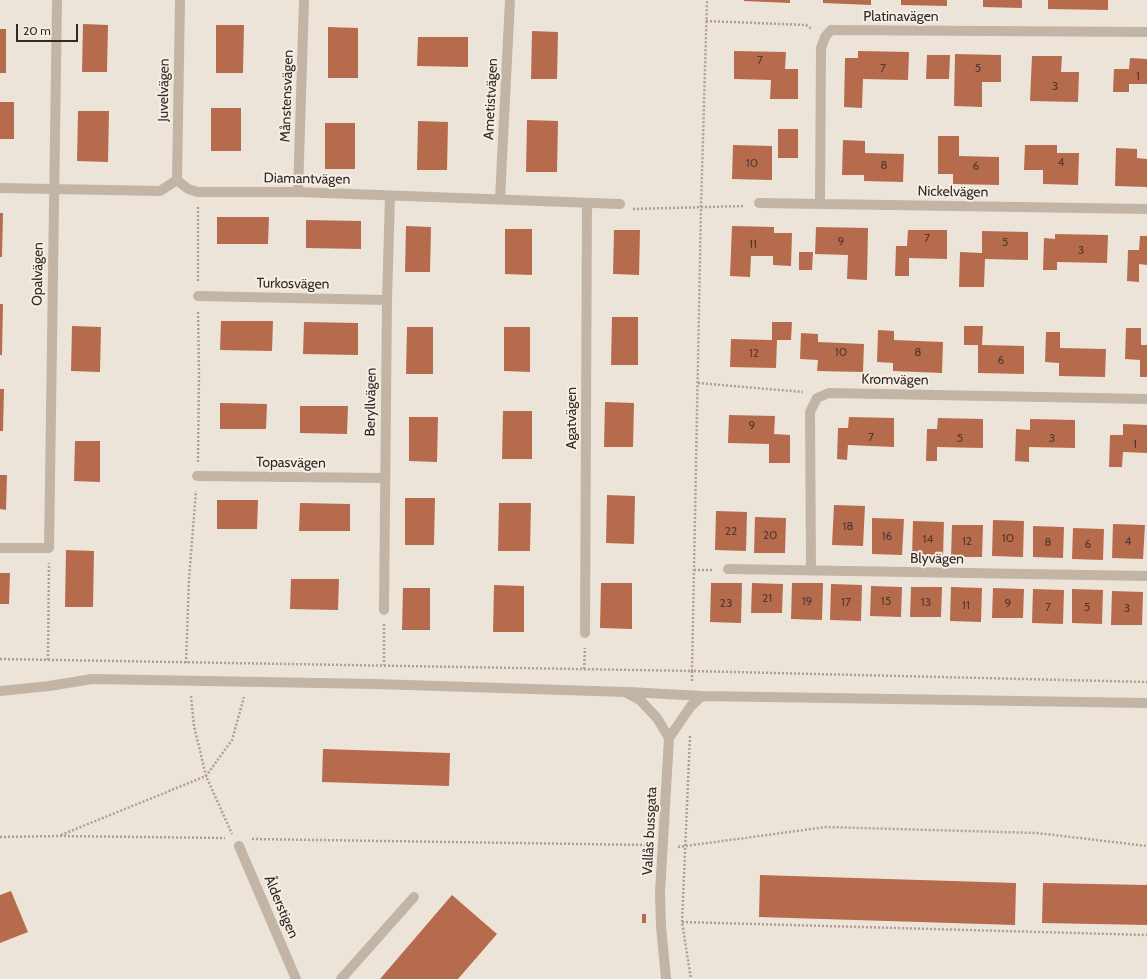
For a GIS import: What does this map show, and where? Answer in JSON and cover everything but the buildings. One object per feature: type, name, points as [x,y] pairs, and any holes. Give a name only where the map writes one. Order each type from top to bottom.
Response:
[{"type":"street","name":"Opalvägen","points":[[49,548],[53,188],[57,0]]},
{"type":"street","name":"Juvelvägen","points":[[177,180],[180,0]]},
{"type":"street","name":"Månstensvägen","points":[[298,192],[304,0]]},
{"type":"street","name":"Ametistvägen","points":[[500,199],[510,0]]},
{"type":"street","name":"Platinavägen","points":[[825,37],[831,30],[1147,32]]},
{"type":"street","points":[[820,204],[821,48],[825,37]]},
{"type":"street","points":[[0,188],[160,191],[177,180]]},
{"type":"street","name":"Diamantvägen","points":[[177,180],[188,189],[198,192],[298,192],[620,204]]},
{"type":"street","name":"Beryllvägen","points":[[384,610],[384,478],[390,196]]},
{"type":"street","name":"Agatvägen","points":[[585,633],[587,203]]},
{"type":"street","name":"Nickelvägen","points":[[759,203],[1147,209]]},
{"type":"street","name":"Turkosvägen","points":[[198,296],[387,300]]},
{"type":"street","name":"Kromvägen","points":[[817,398],[829,393],[1147,399]]},
{"type":"street","points":[[811,571],[810,412],[817,398]]},
{"type":"street","name":"Topasvägen","points":[[197,476],[384,478]]},
{"type":"street","points":[[0,548],[49,548]]},
{"type":"street","name":"Blyvägen","points":[[728,569],[1147,576]]},
{"type":"street","points":[[0,691],[49,686],[92,679],[190,682],[248,681],[625,692],[691,696],[1147,703]]},
{"type":"street","points":[[625,692],[640,700],[657,718],[669,738],[691,706],[702,696]]},
{"type":"street","name":"Vallås bussgata","points":[[666,979],[661,926],[662,846],[669,738]]},
{"type":"street","name":"Ålderstigen","points":[[236,842],[296,979]]},
{"type":"street","points":[[341,979],[414,897]]},
{"type":"path","points":[[691,696],[701,207],[707,0]]},
{"type":"path","points":[[706,21],[806,25],[825,37]]},
{"type":"path","points":[[198,192],[199,372],[197,476],[189,579],[186,662],[190,682],[194,726],[206,776],[236,842]]},
{"type":"path","points":[[620,204],[629,209],[743,206],[759,203]]},
{"type":"path","points":[[698,383],[799,391],[817,398]]},
{"type":"path","points":[[48,660],[49,548]]},
{"type":"path","points":[[694,570],[728,569]]},
{"type":"path","points":[[384,610],[384,665]]},
{"type":"path","points":[[584,669],[585,633]]},
{"type":"path","points":[[0,659],[692,671],[1147,682]]},
{"type":"path","points":[[59,836],[206,776],[232,740],[248,681]]},
{"type":"path","points":[[691,706],[682,922],[691,979]]},
{"type":"path","points":[[0,837],[59,836],[236,842],[686,847],[826,827],[1038,833],[1147,846]]},
{"type":"path","points":[[682,922],[1147,935]]}]
